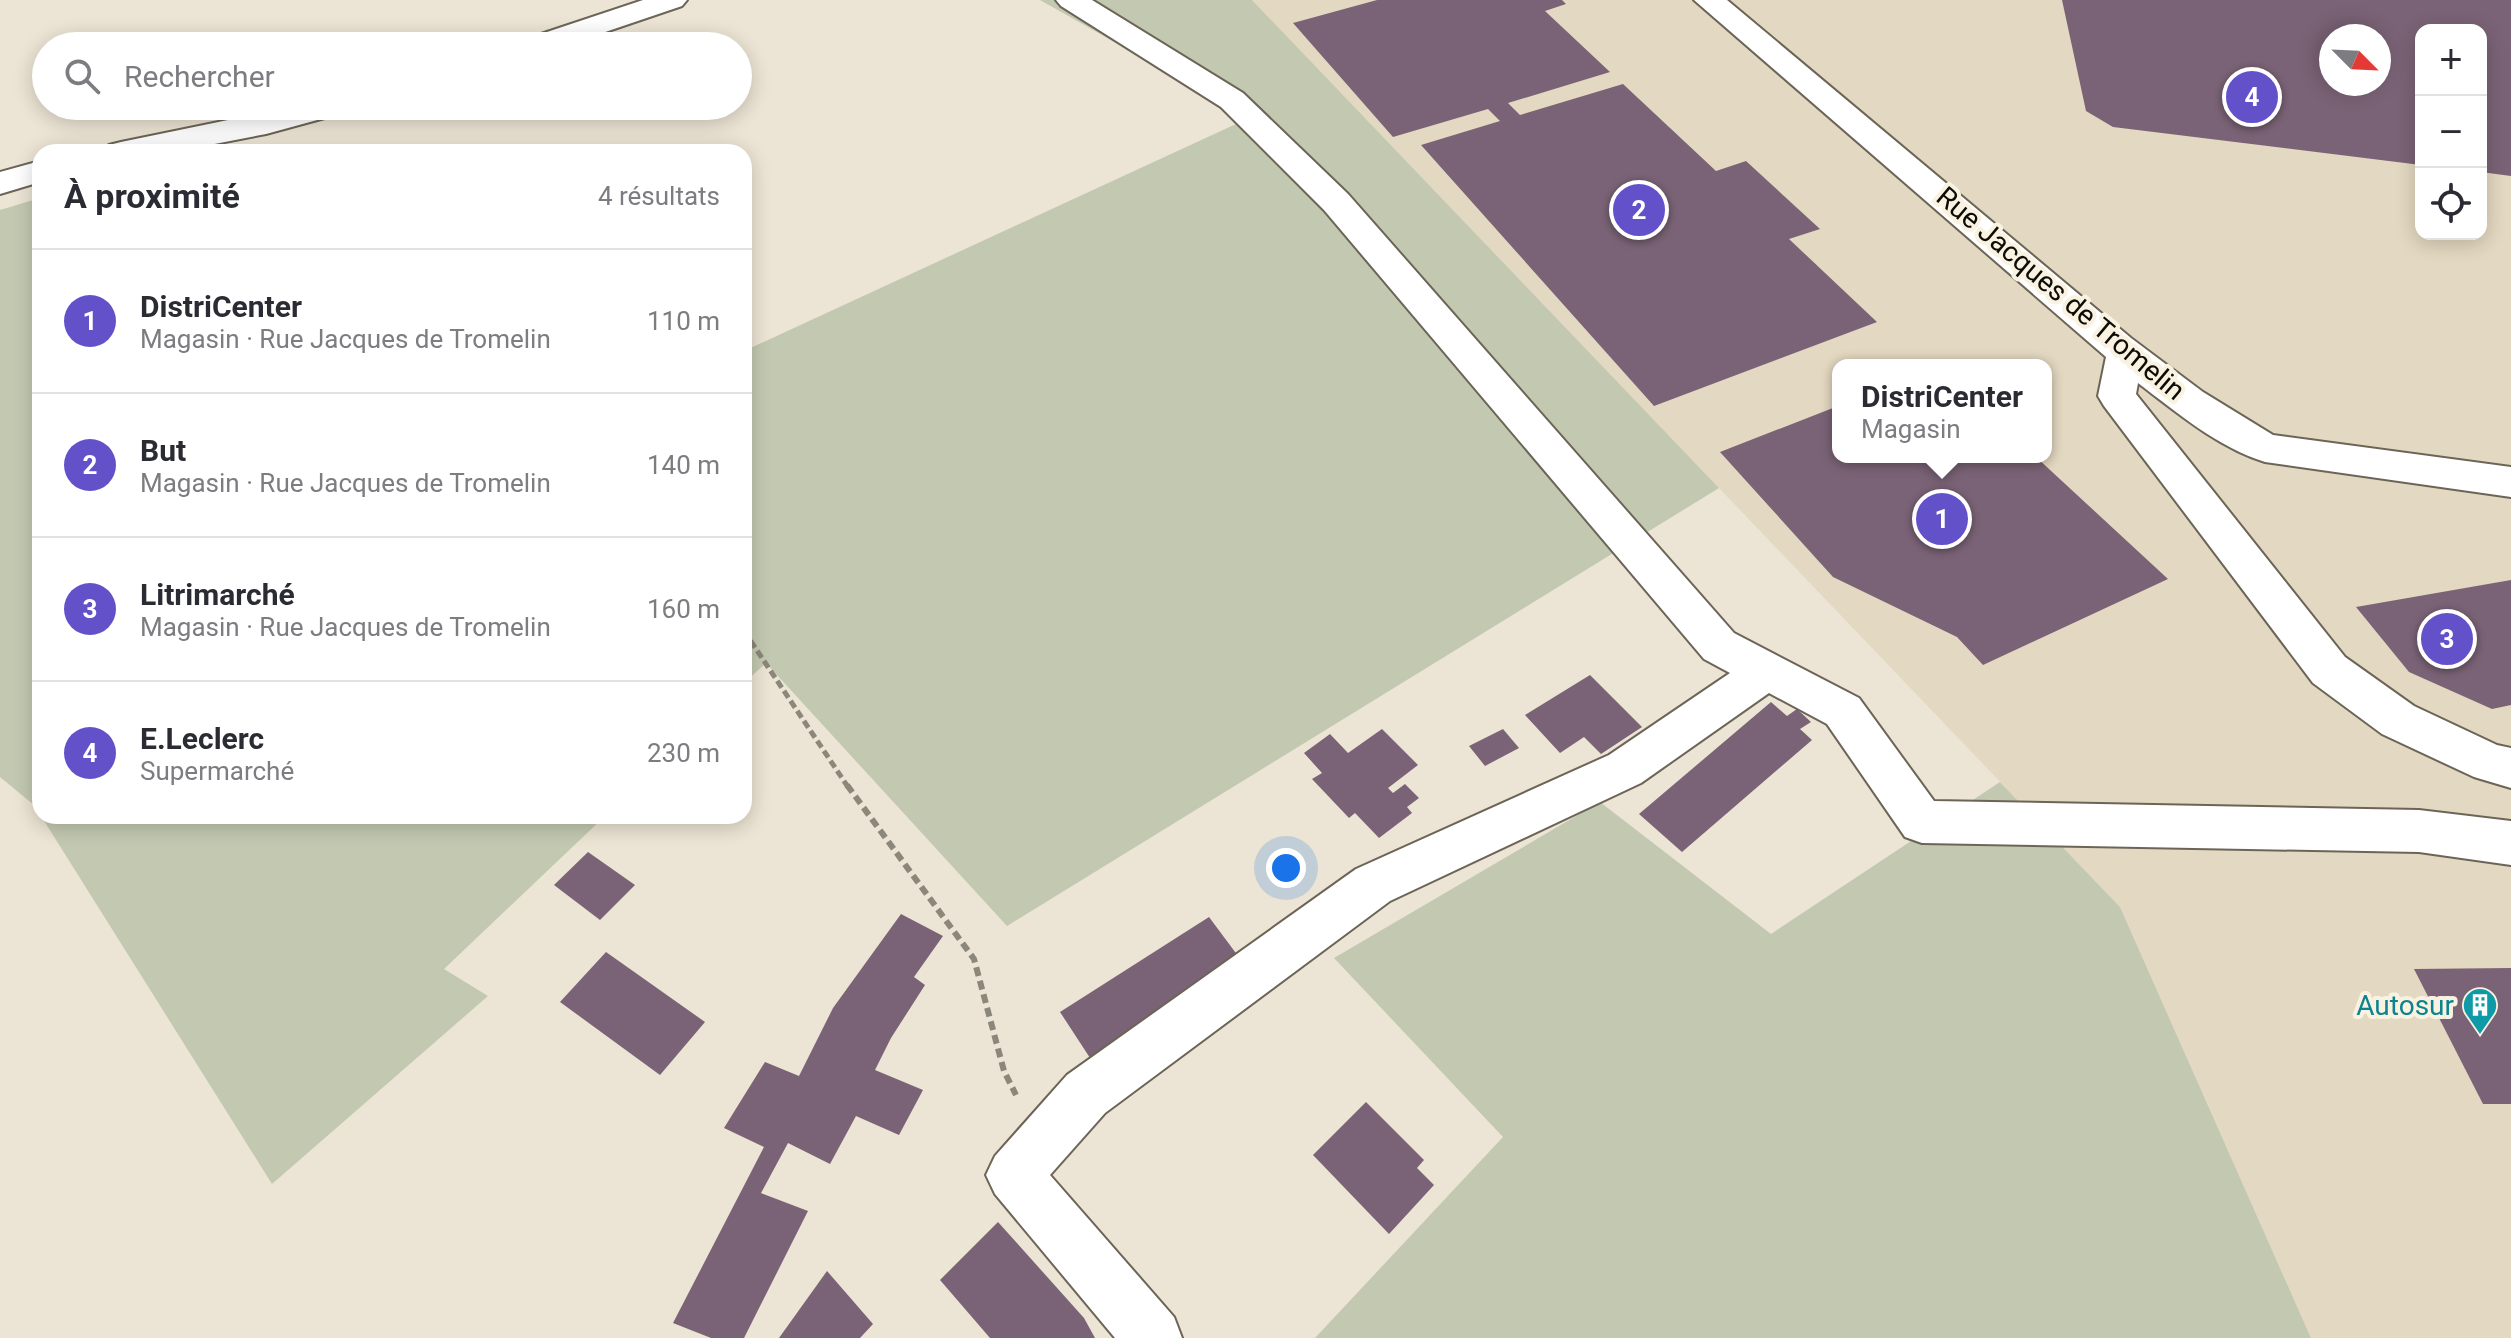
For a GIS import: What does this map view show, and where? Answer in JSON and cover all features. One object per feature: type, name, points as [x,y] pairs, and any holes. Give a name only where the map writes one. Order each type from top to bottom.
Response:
[{"type":"street","points":[[576,32],[672,0]]},
{"type":"street","points":[[1071,0],[1232,100],[1336,202],[1719,646],[1843,711],[1922,822],[2419,831],[2511,843]]},
{"type":"street","name":"Rue Jacques de Tromelin","points":[[1709,0],[1908,165],[2125,353],[2230,430],[2265,448],[2511,482]]},
{"type":"street","points":[[162,144],[281,120]]},
{"type":"street","points":[[0,183],[32,173]]},
{"type":"street","points":[[2125,353],[2117,396],[2329,670],[2398,720],[2490,763],[2511,768]]},
{"type":"street","points":[[1153,1338],[1014,1175],[1086,1094],[1373,885],[1625,769],[1767,671]]},
{"type":"path","points":[[752,643],[835,769],[974,959],[1004,1071],[1040,1146]]},
{"type":"shaded area","points":[[1252,0],[2511,0],[2511,1338],[2311,1338],[2120,907]]},
{"type":"green space","points":[[1040,0],[1252,0],[1719,488],[1007,926],[766,663],[752,676],[752,347],[1249,118]]},
{"type":"green space","points":[[32,200],[32,803],[0,777],[0,210]]},
{"type":"green space","points":[[2000,782],[2120,907],[2311,1338],[1315,1338],[1503,1137],[1334,958],[1600,802],[1771,934]]},
{"type":"green space","points":[[46,824],[597,824],[444,969],[488,996],[272,1184]]},
{"type":"building","points":[[1377,0],[1562,0],[1566,4],[1545,11],[1610,72],[1508,103],[1520,115],[1623,84],[1716,171],[1746,161],[1820,229],[1789,239],[1877,322],[1654,406],[1421,145],[1500,121],[1488,109],[1393,137],[1293,23]]},
{"type":"building","points":[[2062,0],[2511,0],[2511,176],[2487,173],[2487,24],[2415,24],[2415,164],[2113,127],[2086,111]]},
{"type":"building","points":[[1832,408],[1832,463],[2042,463],[2168,579],[1983,665],[1957,637],[1833,577],[1720,452]]},
{"type":"building","points":[[2511,580],[2511,705],[2492,709],[2409,672],[2356,607]]},
{"type":"building","points":[[1590,675],[1642,727],[1601,754],[1584,737],[1560,753],[1525,715]]},
{"type":"building","points":[[1771,702],[1787,716],[1797,709],[1811,722],[1800,729],[1812,740],[1682,852],[1639,814]]},
{"type":"building","points":[[1382,729],[1418,765],[1388,788],[1393,793],[1405,784],[1419,798],[1407,807],[1412,813],[1379,838],[1355,813],[1349,818],[1312,779],[1322,773],[1304,753],[1330,734],[1348,753]]},
{"type":"building","points":[[1503,729],[1519,748],[1485,766],[1469,746]]},
{"type":"building","points":[[588,852],[635,885],[600,920],[554,885]]},
{"type":"building","points":[[901,914],[943,936],[914,977],[925,985],[891,1038],[875,1070],[923,1090],[899,1135],[856,1116],[830,1164],[788,1143],[761,1193],[808,1211],[744,1338],[711,1338],[673,1323],[764,1147],[724,1128],[765,1062],[799,1076],[833,1008]]},
{"type":"building","points":[[1209,917],[1244,964],[1094,1064],[1060,1012]]},
{"type":"building","points":[[606,952],[705,1022],[660,1075],[560,1002]]},
{"type":"building","name":"Autosur","points":[[2511,968],[2511,1104],[2483,1104],[2414,969]]},
{"type":"building","points":[[1366,1102],[1424,1160],[1417,1168],[1434,1185],[1389,1234],[1313,1155]]},
{"type":"building","points":[[998,1222],[1084,1318],[1095,1338],[990,1338],[940,1280]]},
{"type":"building","points":[[827,1271],[873,1324],[860,1338],[779,1338]]},
{"type":"place","name":"E.Leclerc","points":[[2252,97]]},
{"type":"place","name":"But","points":[[1639,210]]},
{"type":"place","name":"DistriCenter","points":[[1942,519]]},
{"type":"place","name":"Litrimarché","points":[[2447,639]]},
{"type":"place","name":"Autosur","points":[[2480,1036]]}]
